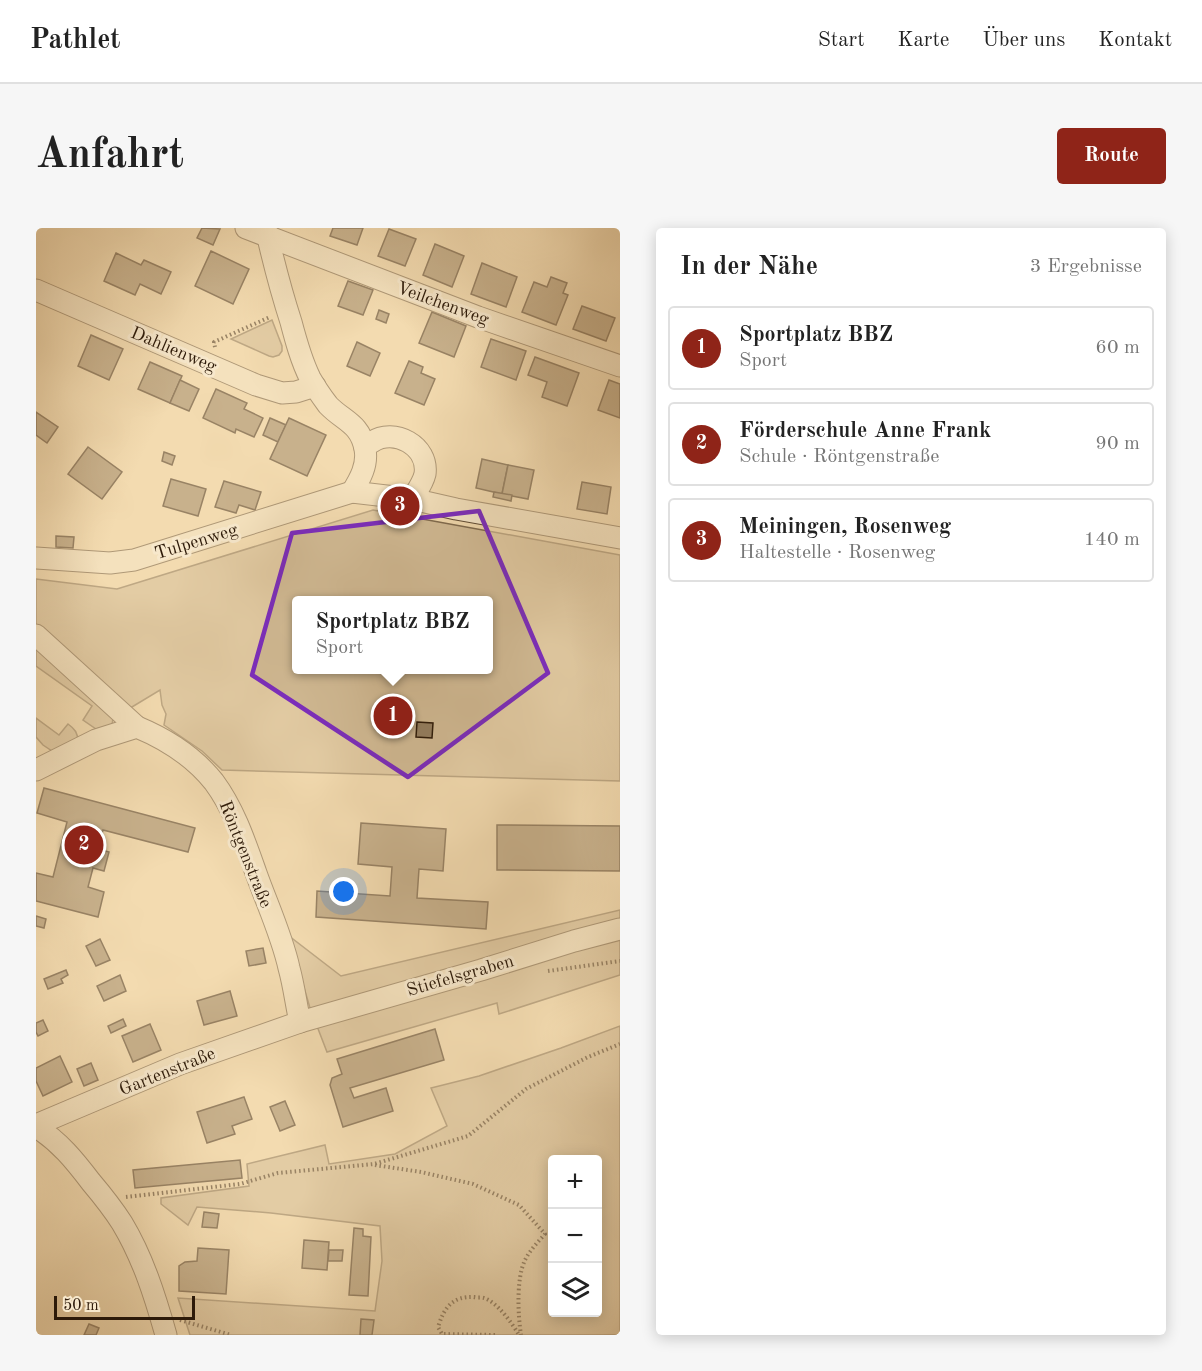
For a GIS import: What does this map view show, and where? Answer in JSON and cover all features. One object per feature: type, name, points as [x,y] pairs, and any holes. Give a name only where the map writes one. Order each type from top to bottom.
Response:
[{"type":"street","name":"Veilchenweg","points":[[246,228],[267,232],[478,317],[620,366]]},
{"type":"street","points":[[267,232],[287,309],[310,379],[328,405],[352,423],[365,448],[363,472],[352,492],[412,499],[620,538]]},
{"type":"street","name":"Dahlienweg","points":[[36,290],[256,385],[282,393],[296,392],[315,386]]},
{"type":"street","points":[[365,448],[373,441],[393,438],[413,444],[420,450],[425,464],[425,473],[412,499]]},
{"type":"street","name":"Tulpenweg","points":[[36,558],[110,563],[134,560],[352,492]]},
{"type":"street","points":[[36,635],[137,727]]},
{"type":"street","points":[[36,770],[96,740],[137,727]]},
{"type":"street","name":"Röntgenstraße","points":[[137,727],[169,743],[187,756],[213,781],[231,810],[253,864],[289,966],[300,1022]]},
{"type":"street","name":"Stiefelsgraben","points":[[300,1022],[620,929]]},
{"type":"street","name":"Gartenstraße","points":[[36,1126],[180,1064],[300,1022]]},
{"type":"street","points":[[36,1126],[60,1145],[79,1166],[122,1224],[138,1253],[152,1287],[165,1335]]},
{"type":"path","points":[[209,364],[216,349],[214,342],[287,309]]},
{"type":"path","points":[[104,1198],[240,1184],[278,1173],[374,1164],[468,1136],[526,1089],[588,1057],[620,1044]]},
{"type":"path","points":[[374,1164],[473,1184],[519,1205],[545,1234],[524,1262],[519,1286],[520,1335]]},
{"type":"path","points":[[495,1335],[442,1334],[438,1327],[450,1303],[466,1297],[484,1298],[506,1316],[520,1335]]},
{"type":"path","points":[[160,1314],[231,1335]]},
{"type":"highlighted area","points":[[479,511],[548,673],[408,777],[252,675],[292,533]]},
{"type":"shaded area","points":[[272,320],[282,346],[279,355],[269,356],[231,339]]},
{"type":"shaded area","points":[[373,510],[620,555],[620,781],[222,770],[202,751],[164,725],[166,714],[160,690],[127,710],[36,627],[36,579],[117,589]]},
{"type":"shaded area","points":[[36,641],[113,718],[112,725],[96,729],[83,720],[92,706],[36,666]]},
{"type":"shaded area","points":[[36,718],[59,735],[68,724],[76,732],[78,742],[52,751],[36,737]]},
{"type":"shaded area","points":[[620,910],[620,975],[499,1014],[497,1003],[327,1052],[310,1008],[289,936],[341,976]]},
{"type":"shaded area","points":[[620,1026],[620,1335],[190,1335],[178,1298],[375,1311],[382,1261],[380,1226],[197,1207],[188,1225],[161,1204],[161,1198],[249,1186],[247,1164],[325,1145],[329,1164],[395,1154],[447,1126],[431,1088],[479,1076]]},
{"type":"building","points":[[202,228],[220,229],[213,245],[197,238]]},
{"type":"building","points":[[333,228],[363,228],[357,245],[330,236]]},
{"type":"building","points":[[389,229],[416,239],[405,266],[378,256]]},
{"type":"building","points":[[435,244],[464,256],[452,287],[423,275]]},
{"type":"building","points":[[211,251],[249,269],[233,304],[195,286]]},
{"type":"building","points":[[116,253],[141,265],[144,260],[171,272],[161,294],[140,284],[135,295],[104,281]]},
{"type":"building","points":[[482,263],[517,277],[506,307],[471,294]]},
{"type":"building","points":[[551,277],[567,283],[563,293],[568,295],[556,325],[522,312],[534,282],[547,287]]},
{"type":"building","points":[[348,281],[373,290],[363,315],[338,306]]},
{"type":"building","points":[[582,306],[615,318],[606,341],[573,329]]},
{"type":"building","points":[[379,310],[389,314],[386,323],[376,319]]},
{"type":"building","points":[[432,312],[466,326],[454,357],[419,343]]},
{"type":"building","points":[[91,335],[123,349],[109,380],[78,366]]},
{"type":"building","points":[[491,339],[526,351],[516,380],[481,367]]},
{"type":"building","points":[[357,342],[380,353],[370,376],[347,366]]},
{"type":"building","points":[[535,357],[579,373],[567,406],[542,397],[547,382],[528,375]]},
{"type":"building","points":[[409,361],[423,367],[421,373],[435,379],[424,405],[395,393]]},
{"type":"building","points":[[150,362],[182,376],[170,403],[138,389]]},
{"type":"building","points":[[180,380],[199,389],[189,411],[170,403]]},
{"type":"building","points":[[609,380],[620,384],[620,418],[598,410]]},
{"type":"building","points":[[216,389],[247,403],[244,409],[263,418],[254,437],[236,429],[235,433],[203,418]]},
{"type":"building","points":[[36,412],[58,427],[47,443],[36,435]]},
{"type":"building","points":[[270,418],[286,425],[278,442],[263,435]]},
{"type":"building","points":[[289,418],[326,435],[307,476],[270,459]]},
{"type":"building","points":[[88,447],[122,472],[102,499],[68,474]]},
{"type":"building","points":[[164,452],[175,456],[172,465],[162,461]]},
{"type":"building","points":[[482,459],[508,465],[502,494],[476,488]]},
{"type":"building","points":[[508,465],[534,470],[528,499],[502,494]]},
{"type":"building","points":[[171,479],[206,489],[198,516],[163,506]]},
{"type":"building","points":[[224,481],[261,492],[255,510],[239,505],[236,513],[215,507]]},
{"type":"building","points":[[582,482],[611,487],[607,514],[577,509]]},
{"type":"building","points":[[494,492],[512,495],[511,501],[493,497]]},
{"type":"building","points":[[56,536],[74,537],[73,548],[56,547]]},
{"type":"building","points":[[417,722],[433,723],[432,738],[416,737]]},
{"type":"building","points":[[44,788],[195,828],[188,852],[103,830],[98,849],[109,852],[104,871],[93,868],[88,887],[104,892],[98,917],[36,901],[36,873],[53,877],[67,822],[37,813]]},
{"type":"building","points":[[361,823],[446,829],[443,871],[419,869],[417,898],[488,902],[486,929],[316,917],[317,891],[390,896],[392,867],[358,864]]},
{"type":"building","points":[[497,825],[620,826],[620,871],[497,870]]},
{"type":"building","points":[[36,916],[46,919],[44,928],[36,926]]},
{"type":"building","points":[[100,939],[110,960],[96,966],[86,946]]},
{"type":"building","points":[[263,948],[266,963],[249,966],[246,951]]},
{"type":"building","points":[[66,970],[68,975],[61,979],[63,983],[48,989],[44,979]]},
{"type":"building","points":[[120,975],[126,991],[104,1001],[97,986]]},
{"type":"building","points":[[230,991],[237,1016],[204,1025],[197,1001]]},
{"type":"building","points":[[123,1019],[126,1026],[111,1033],[108,1026]]},
{"type":"building","points":[[43,1020],[48,1031],[38,1036],[36,1023]]},
{"type":"building","points":[[150,1024],[161,1050],[133,1062],[122,1036]]},
{"type":"building","points":[[435,1029],[444,1060],[350,1088],[354,1098],[386,1088],[393,1111],[343,1127],[330,1085],[332,1078],[342,1074],[337,1059]]},
{"type":"building","points":[[60,1056],[72,1082],[43,1096],[36,1081],[36,1068]]},
{"type":"building","points":[[91,1063],[98,1080],[84,1086],[77,1069]]},
{"type":"building","points":[[244,1097],[252,1119],[232,1126],[235,1134],[207,1143],[197,1112]]},
{"type":"building","points":[[285,1101],[295,1125],[280,1131],[270,1107]]},
{"type":"building","points":[[240,1160],[242,1178],[135,1188],[133,1170]]},
{"type":"building","points":[[204,1212],[219,1214],[217,1228],[202,1227]]},
{"type":"building","points":[[354,1228],[363,1229],[363,1236],[371,1237],[368,1296],[349,1295]]},
{"type":"building","points":[[304,1240],[329,1242],[327,1270],[302,1268]]},
{"type":"building","points":[[198,1248],[229,1250],[226,1294],[179,1291],[179,1266],[185,1262],[197,1261]]},
{"type":"building","points":[[329,1250],[343,1250],[342,1261],[328,1261]]},
{"type":"building","points":[[361,1319],[374,1320],[372,1335],[360,1335]]},
{"type":"building","points":[[89,1324],[99,1328],[96,1335],[84,1335]]},
{"type":"place","name":"Meiningen, Rosenweg","points":[[400,506]]},
{"type":"place","name":"Sportplatz BBZ","points":[[393,716]]},
{"type":"place","name":"Förderschule Anne Frank","points":[[84,845]]}]
